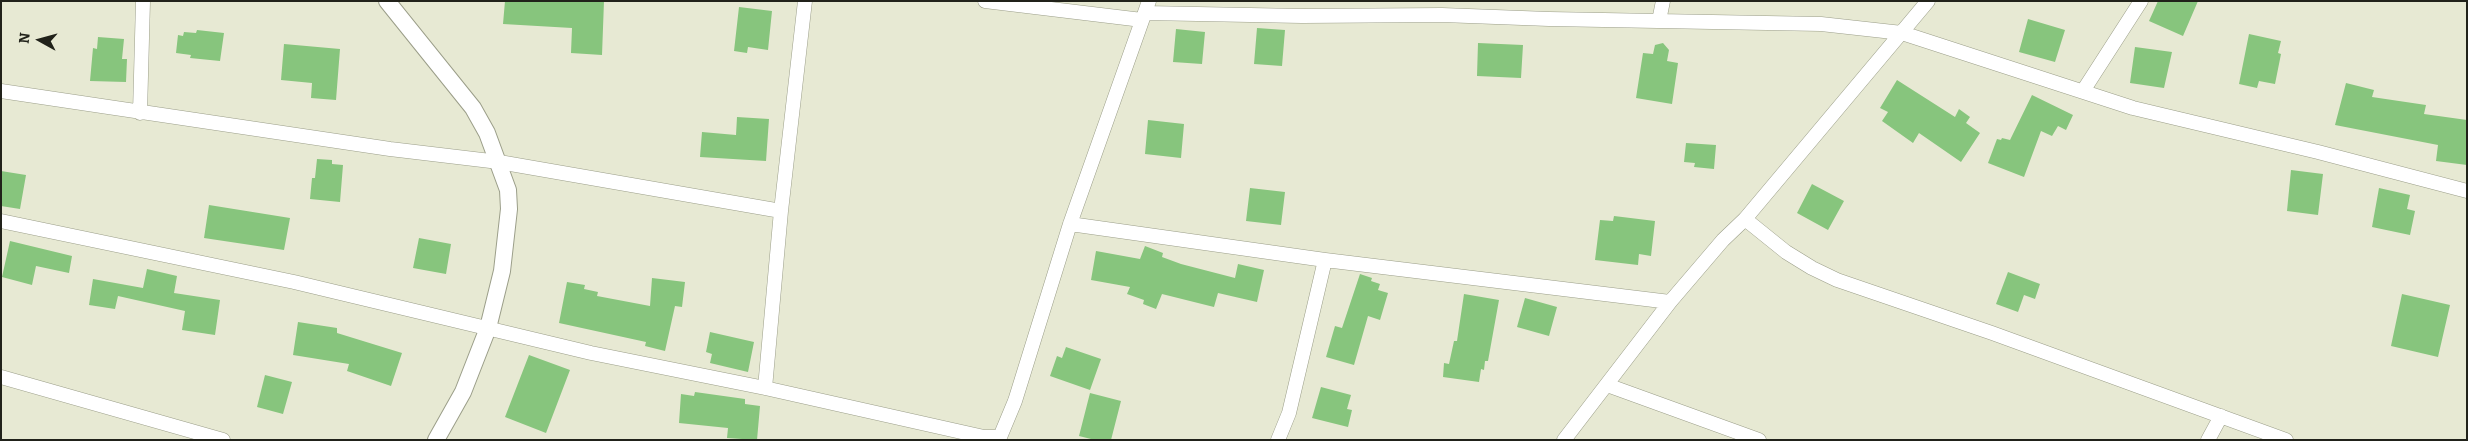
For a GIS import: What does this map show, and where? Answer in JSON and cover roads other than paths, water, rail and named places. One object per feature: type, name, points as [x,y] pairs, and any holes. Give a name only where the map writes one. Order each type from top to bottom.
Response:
[{"type":"street","points":[[140,113],[143,1]]},
{"type":"street","points":[[387,1],[473,108],[499,162],[508,190],[509,208],[502,271],[488,328],[463,392],[436,440]]},
{"type":"street","points":[[765,388],[781,211],[805,1]]},
{"type":"street","points":[[985,1],[1145,11],[1302,16],[1442,15],[1821,24],[1902,32],[2084,90],[2133,108],[2318,152],[2467,191]]},
{"type":"street","points":[[1659,21],[1663,1]]},
{"type":"street","points":[[1564,440],[1670,302],[1723,240],[1745,219],[1928,1]]},
{"type":"street","points":[[2084,90],[2141,1]]},
{"type":"street","points":[[1,221],[285,280],[592,353],[765,388],[984,437],[999,438],[1015,401],[1070,224],[1145,11]]},
{"type":"street","points":[[1,91],[390,149],[499,162],[781,211]]},
{"type":"street","points":[[1745,219],[1786,252],[1812,268],[1837,280],[2286,440]]},
{"type":"street","points":[[1070,224],[1325,260],[1670,302]]},
{"type":"street","points":[[1278,440],[1289,413],[1325,260]]},
{"type":"street","points":[[1,377],[223,440]]},
{"type":"street","points":[[1607,386],[1759,440]]},
{"type":"street","points":[[2208,440],[2222,416]]}]
